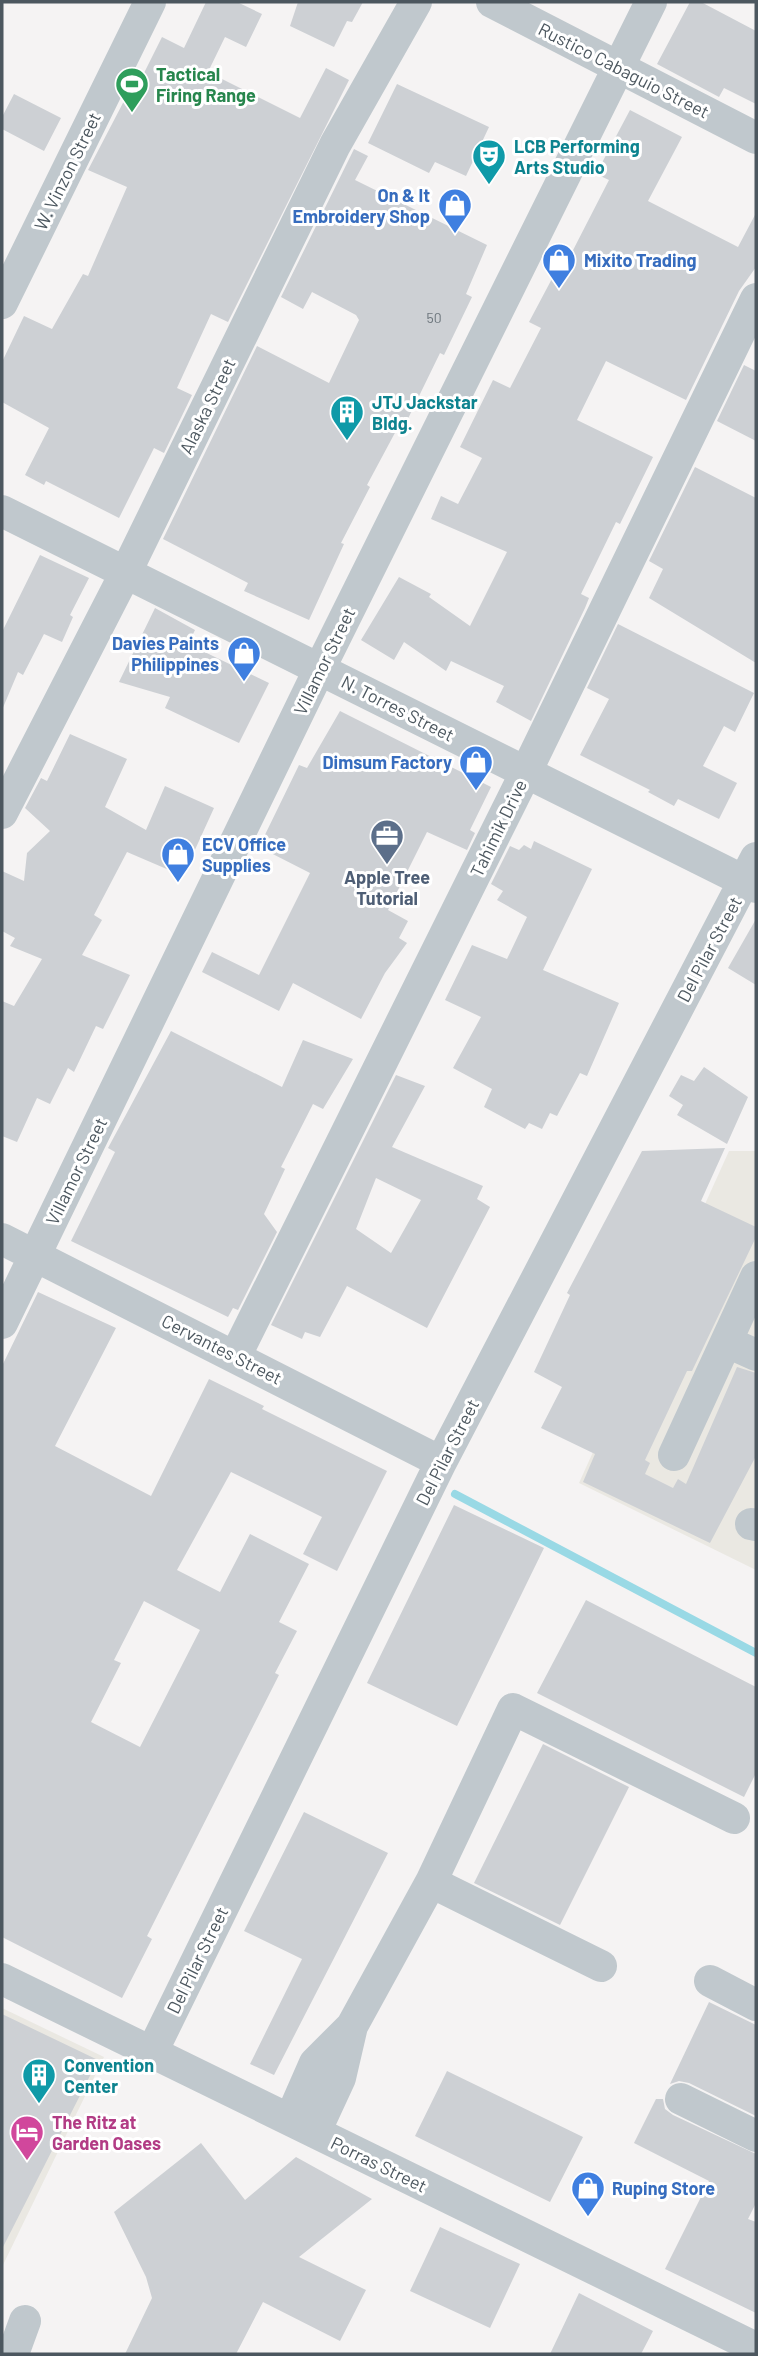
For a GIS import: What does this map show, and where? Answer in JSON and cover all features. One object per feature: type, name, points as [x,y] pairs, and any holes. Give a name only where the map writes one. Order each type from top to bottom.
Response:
[{"type":"street","name":"W. Vinzon Street","points":[[2,303],[150,2]]},
{"type":"street","name":"Alaska Street","points":[[2,813],[126,572],[335,145],[416,2]]},
{"type":"street","name":"Rustico Cabaguio Street","points":[[492,2],[756,138]]},
{"type":"street","name":"Villamor Street","points":[[2,1323],[320,668],[651,2]]},
{"type":"street","name":"Tahimik Drive","points":[[236,1355],[526,772],[756,299]]},
{"type":"street","name":"N. Torres Street","points":[[2,510],[526,772],[752,875]]},
{"type":"street","name":"Del Pilar Street","points":[[152,2052],[441,1462],[752,875]]},
{"type":"street","name":"Cervantes Street","points":[[2,1239],[236,1355],[441,1462]]},
{"type":"street","points":[[674,1455],[756,1277]]},
{"type":"street","points":[[727,1342],[756,1355]]},
{"type":"street","points":[[302,2126],[315,2063],[352,2026],[431,1882],[513,1709],[734,1818]]},
{"type":"street","points":[[431,1882],[601,1966]]},
{"type":"street","name":"Porras Street","points":[[2,1979],[756,2348]]},
{"type":"street","points":[[710,1982],[756,2005]]},
{"type":"street","points":[[681,2099],[756,2136]]},
{"type":"street","points":[[13,2354],[25,2321]]},
{"type":"shaded area","points":[[729,1151],[756,1151],[756,1570],[579,1483]]},
{"type":"shaded area","name":"The Ritz at Garden Oases","points":[[2,2008],[104,2057],[2,2267]]},
{"type":"building","points":[[206,2],[237,2],[262,14],[246,47],[225,37],[208,72],[300,118],[326,68],[349,80],[228,322],[211,314],[177,388],[192,395],[164,453],[154,448],[119,518],[46,481],[44,485],[25,475],[49,428],[2,402],[2,362],[24,316],[52,329],[83,274],[88,276],[127,187],[88,170],[136,78],[140,81],[162,37],[184,48]]},
{"type":"building","points":[[298,2],[363,2],[352,22],[347,21],[334,47],[290,26]]},
{"type":"building","points":[[690,2],[701,2],[756,31],[756,104],[724,88],[719,97],[657,64]]},
{"type":"building","points":[[397,84],[489,127],[466,176],[435,162],[429,173],[368,143]]},
{"type":"building","points":[[14,94],[61,118],[44,151],[2,129],[2,117]]},
{"type":"building","points":[[630,110],[682,137],[648,201],[738,247],[756,213],[756,267],[739,291],[686,400],[606,361],[577,420],[653,457],[620,524],[616,522],[581,594],[589,598],[531,721],[496,702],[504,686],[451,661],[446,671],[404,642],[394,660],[361,640],[399,577],[431,594],[429,597],[470,626],[507,552],[431,519],[441,496],[458,504],[482,458],[460,447],[493,380],[510,388],[541,328],[529,322],[564,256],[569,258],[609,180],[596,174]]},
{"type":"building","points":[[354,149],[368,156],[355,180],[487,245],[466,294],[472,297],[444,355],[440,353],[402,431],[397,429],[367,485],[370,487],[341,543],[344,544],[309,620],[244,591],[248,583],[163,539],[257,346],[329,383],[359,320],[356,315],[312,292],[303,309],[281,297]]},
{"type":"building","points":[[744,365],[756,371],[756,441],[717,421]]},
{"type":"building","points":[[695,467],[756,498],[756,663],[649,598],[663,569],[649,561]]},
{"type":"building","points":[[40,555],[89,578],[70,615],[73,617],[62,642],[44,634],[23,675],[18,672],[2,710],[2,632]]},
{"type":"building","points":[[155,608],[195,630],[188,644],[269,683],[239,743],[165,708],[170,697],[119,682]]},
{"type":"building","points":[[618,624],[754,693],[735,732],[724,726],[703,766],[737,783],[719,819],[678,799],[674,806],[648,792],[650,790],[580,755],[609,699],[587,688]]},
{"type":"building","points":[[340,711],[491,787],[470,830],[475,833],[467,850],[427,832],[388,910],[408,921],[399,938],[407,943],[385,973],[361,1019],[293,983],[279,1011],[202,972],[212,952],[259,975],[310,873],[259,847],[299,765],[307,768]]},
{"type":"building","points":[[70,734],[127,759],[105,807],[146,830],[165,786],[214,808],[183,876],[127,852],[94,915],[102,920],[82,955],[130,975],[103,1029],[96,1026],[74,1072],[68,1068],[50,1104],[37,1098],[17,1142],[2,1136],[2,1001],[14,1006],[42,959],[10,946],[15,938],[2,931],[2,871],[24,881],[27,853],[50,831],[25,808],[41,778],[47,781]]},
{"type":"building","points":[[534,841],[592,869],[543,970],[619,1003],[587,1076],[580,1073],[557,1116],[550,1113],[542,1129],[529,1123],[525,1129],[484,1107],[492,1089],[453,1068],[481,1017],[445,1000],[472,945],[507,959],[527,917],[497,900],[503,891],[491,884],[510,846],[519,850],[524,845],[531,849]]},
{"type":"building","points":[[756,919],[756,985],[728,968]]},
{"type":"building","points":[[171,1031],[282,1087],[303,1040],[353,1059],[323,1109],[313,1104],[281,1167],[285,1169],[264,1214],[277,1232],[238,1310],[233,1308],[228,1317],[71,1241],[115,1152],[108,1148]]},
{"type":"building","points":[[704,1067],[748,1097],[727,1144],[677,1115],[683,1105],[669,1096],[681,1075],[694,1081]]},
{"type":"building","points":[[396,1075],[425,1086],[392,1147],[483,1186],[477,1199],[490,1207],[427,1328],[347,1286],[320,1337],[305,1332],[302,1339],[271,1325]],"holes":[[[376,1178],[421,1200],[391,1253],[356,1229]]]},
{"type":"building","points":[[725,1148],[701,1201],[756,1227],[756,1237],[692,1371],[687,1371],[645,1460],[650,1463],[645,1474],[673,1488],[678,1479],[686,1484],[737,1367],[756,1373],[756,1456],[710,1543],[583,1482],[595,1454],[541,1428],[562,1387],[534,1372],[570,1295],[567,1293],[642,1151]]},
{"type":"building","points":[[38,1292],[116,1328],[55,1446],[151,1496],[209,1379],[264,1406],[262,1409],[387,1471],[337,1571],[303,1554],[322,1517],[231,1472],[177,1570],[220,1592],[250,1534],[309,1564],[279,1622],[297,1631],[275,1673],[279,1675],[147,1936],[152,1939],[122,1998],[2,1937],[2,1366]],"holes":[[[144,1601],[200,1630],[140,1747],[91,1722],[121,1663],[114,1660]]]},
{"type":"building","points":[[454,1505],[544,1548],[457,1726],[367,1683]]},
{"type":"building","points":[[586,1600],[756,1687],[756,1773],[744,1797],[537,1693]]},
{"type":"building","points":[[543,1744],[629,1787],[560,1925],[474,1883]]},
{"type":"building","points":[[304,1812],[388,1853],[274,2075],[250,2064],[302,1959],[244,1931]]},
{"type":"building","points":[[709,2002],[756,2025],[756,2116],[689,2083],[679,2081],[670,2084]]},
{"type":"building","name":"The Ritz at Garden Oases","points":[[2,2014],[98,2060],[2,2249]]},
{"type":"building","points":[[447,2071],[583,2137],[550,2202],[415,2136]]},
{"type":"building","points":[[656,2099],[663,2099],[665,2109],[673,2115],[756,2154],[756,2203],[748,2219],[756,2222],[756,2313],[665,2269],[709,2181],[634,2143]]},
{"type":"building","points":[[201,2143],[245,2200],[296,2157],[372,2199],[299,2257],[366,2290],[340,2341],[263,2302],[236,2354],[125,2354],[152,2298],[146,2277],[114,2212]]},
{"type":"building","points":[[440,2227],[520,2264],[490,2328],[410,2291]]},
{"type":"building","points":[[579,2293],[653,2331],[641,2354],[550,2354]]},
{"type":"waterway","points":[[455,1494],[756,1653]]},
{"type":"place","name":"Tactical Firing Range","points":[[132,114]]},
{"type":"place","name":"LCB Performing Arts Studio","points":[[489,186]]},
{"type":"place","name":"On & It Embroidery Shop","points":[[455,235]]},
{"type":"place","name":"Mixito Trading","points":[[559,290]]},
{"type":"place","name":"JTJ Jackstar Bldg.","points":[[347,442]]},
{"type":"place","name":"Davies Paints Philippines","points":[[244,683]]},
{"type":"place","name":"Dimsum Factory","points":[[476,792]]},
{"type":"place","name":"Apple Tree Tutorial","points":[[387,866]]},
{"type":"place","name":"ECV Office Supplies","points":[[178,884]]},
{"type":"place","name":"Convention Center","points":[[39,2105]]},
{"type":"place","name":"The Ritz at Garden Oases","points":[[27,2162]]},
{"type":"place","name":"Ruping Store","points":[[588,2218]]}]
